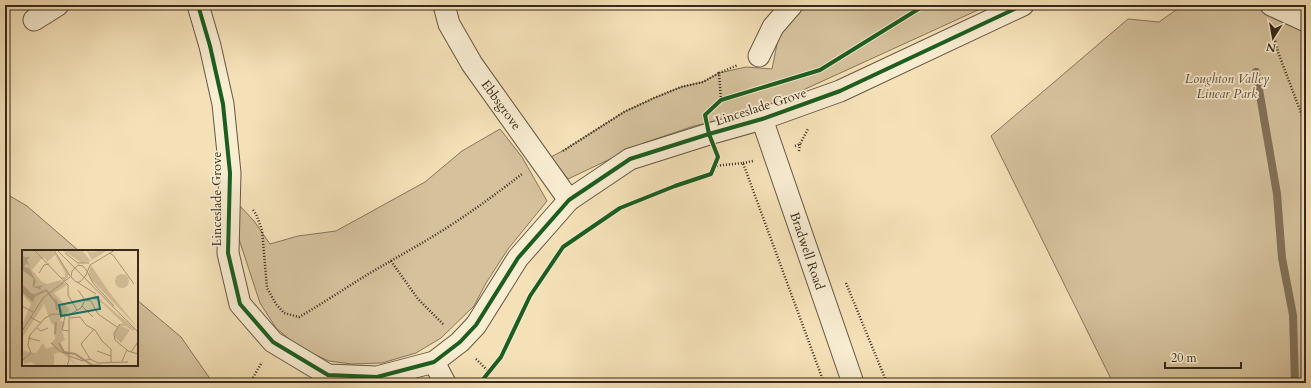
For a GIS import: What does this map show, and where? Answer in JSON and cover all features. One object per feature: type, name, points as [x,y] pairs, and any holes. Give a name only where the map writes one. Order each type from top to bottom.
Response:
[{"type":"street","points":[[34,20],[58,5]]},
{"type":"street","name":"Linceslade Grove","points":[[198,5],[210,46],[223,104],[230,173],[228,253],[240,304],[273,342],[328,375],[377,377],[434,362],[460,342],[476,325],[518,258],[569,200],[630,159],[762,119],[840,91],[1023,5]]},
{"type":"street","name":"Ebbsgrove","points":[[444,5],[449,24],[472,64],[569,200]]},
{"type":"street","points":[[760,56],[773,27],[792,5]]},
{"type":"street","points":[[1272,5],[1306,21]]},
{"type":"street","name":"Bradwell Road","points":[[762,119],[853,383]]},
{"type":"street","points":[[434,362],[446,383]]},
{"type":"path","points":[[1272,5],[1271,24],[1278,52],[1306,126]]},
{"type":"path","points":[[721,100],[719,72],[760,56]]},
{"type":"path","points":[[728,98],[721,100],[705,115],[709,134],[718,157],[714,168],[743,163],[824,383]]},
{"type":"path","points":[[228,205],[248,204],[256,214],[262,230],[267,288],[276,304],[284,313],[299,317],[391,261],[418,299],[460,342]]},
{"type":"path","points":[[484,378],[493,367]]},
{"type":"green space","points":[[805,5],[989,5],[779,101],[720,120],[694,126],[644,143],[568,179],[551,157],[624,112],[681,87],[703,82],[719,73],[746,67],[772,69],[778,39],[793,17]]},
{"type":"green space","name":"Loughton Valley Linear Park","points":[[1183,5],[1306,5],[1306,383],[1113,383],[991,136],[1128,19],[1159,22]]},
{"type":"green space","points":[[500,129],[522,157],[547,201],[508,249],[486,283],[474,306],[441,338],[416,353],[382,363],[352,364],[329,361],[300,348],[276,328],[260,303],[237,233],[240,206],[254,221],[270,244],[298,236],[336,231],[425,182],[462,151]]},
{"type":"green space","points":[[5,193],[27,206],[78,250],[22,250],[22,366],[138,366],[138,301],[181,337],[213,383],[5,383]]},
{"type":"waterway","points":[[1256,72],[1277,194],[1282,258],[1293,315],[1295,383]]},
{"type":"cycle path","points":[[198,5],[210,46],[223,104],[230,173],[228,253],[240,304],[273,342],[328,375],[377,377],[434,362],[460,342],[476,325],[518,258],[569,200],[630,159],[762,119],[840,91],[1023,5]]},
{"type":"cycle path","points":[[480,383],[501,357],[530,296],[563,247],[620,208],[675,186],[711,174],[718,157],[709,134],[705,115],[721,100],[820,70],[925,5]]}]
